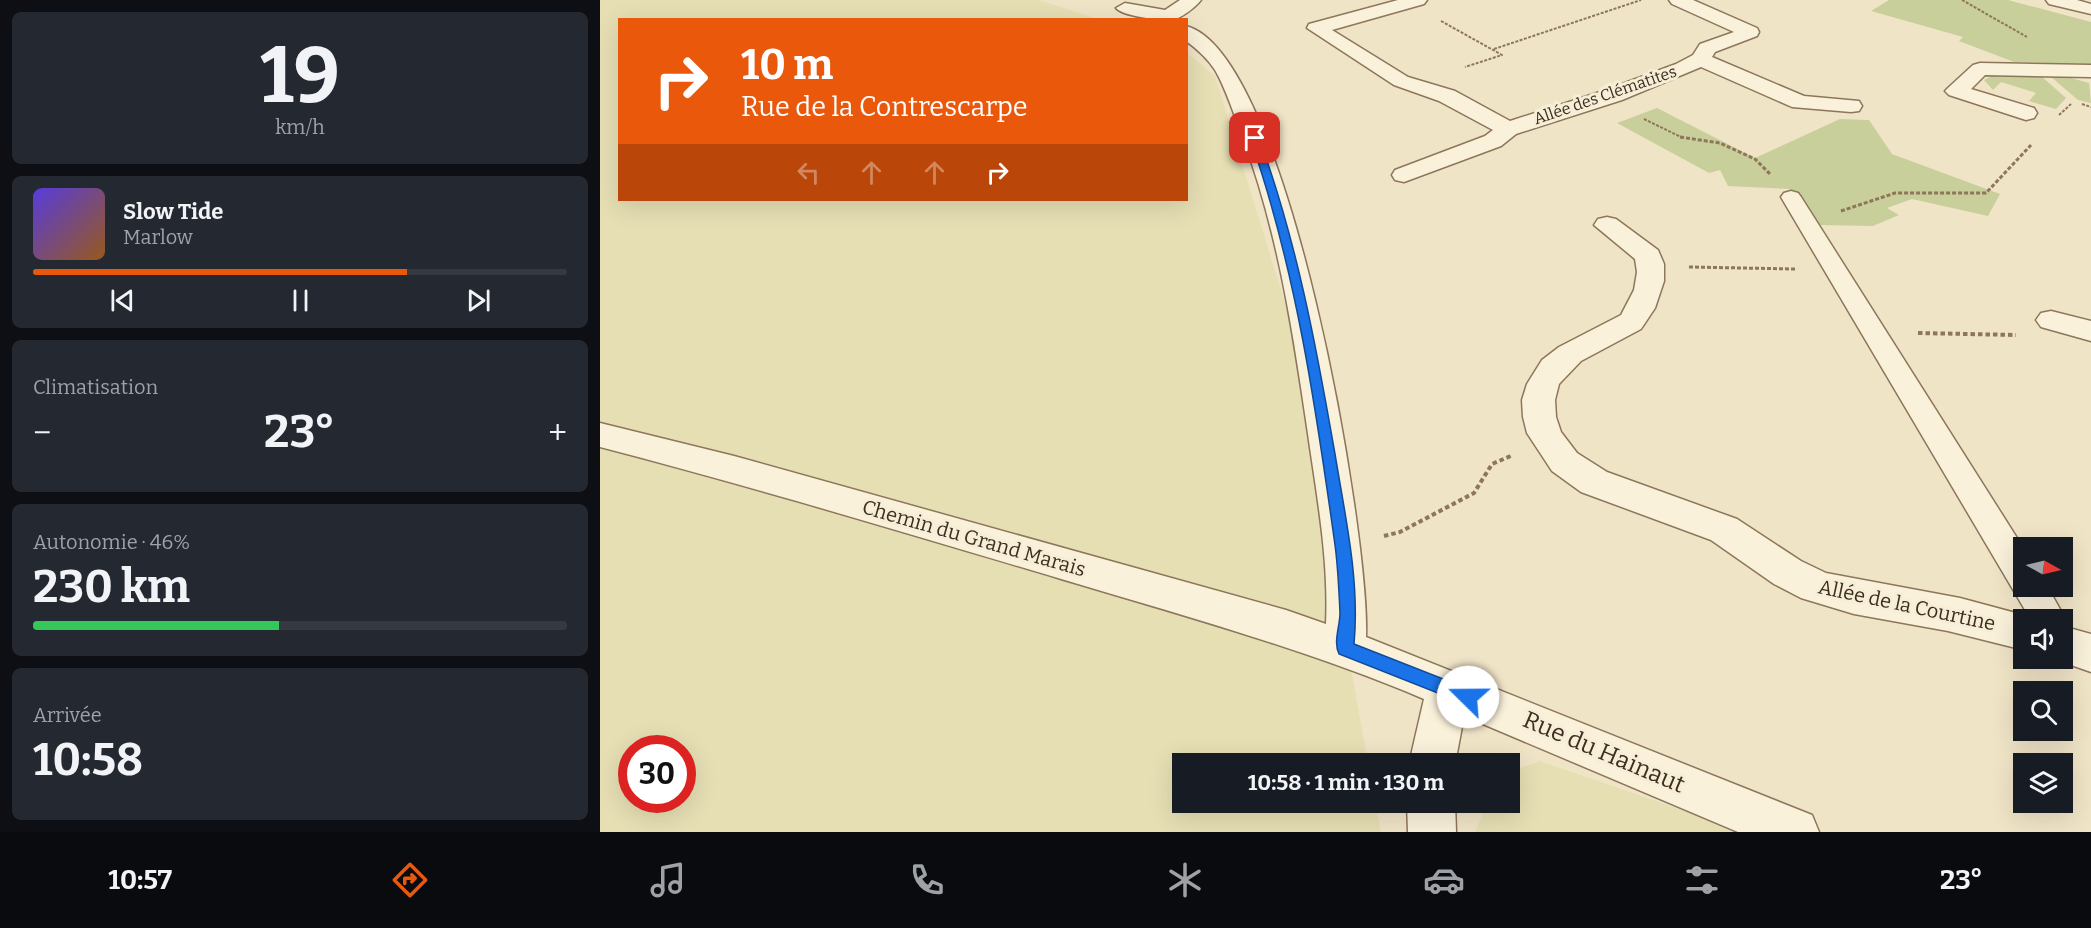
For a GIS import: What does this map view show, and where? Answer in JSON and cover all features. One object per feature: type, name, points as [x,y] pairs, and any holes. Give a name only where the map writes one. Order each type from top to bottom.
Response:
[{"type":"street","points":[[1177,18],[1192,0]]},
{"type":"street","name":"Allée des Clématites","points":[[1404,175],[1493,141],[1508,129],[1672,73],[1701,59],[1707,48],[1750,32],[1678,0]]},
{"type":"street","points":[[2055,0],[2091,9]]},
{"type":"street","name":"Allée des Clématites","points":[[1414,1],[1316,28],[1401,81],[1447,96],[1508,129]]},
{"type":"street","points":[[1125,8],[1160,18]]},
{"type":"street","points":[[1188,33],[1211,52],[1226,72],[1260,150],[1299,283],[1343,548],[1348,615],[1345,648]]},
{"type":"street","name":"Allée des Clématites","points":[[1701,59],[1800,102],[1851,106]]},
{"type":"street","points":[[2026,113],[1956,91],[1980,69],[2091,71]]},
{"type":"street","points":[[1607,225],[1648,256],[1652,266]]},
{"type":"street","name":"Allée de la Courtine","points":[[1652,266],[1639,313],[1631,322],[1567,357],[1545,379],[1539,393],[1539,421],[1546,440],[1558,456],[1592,482],[1727,531],[1787,573],[1816,586],[1848,596],[1959,615],[2013,629]]},
{"type":"street","points":[[2051,320],[2091,331]]},
{"type":"street","name":"Chemin du Grand Marais","points":[[600,435],[746,472],[1201,603],[1345,648]]},
{"type":"street","name":"Rue du Hainaut","points":[[1345,648],[1795,832]]},
{"type":"street","points":[[1434,753],[1448,689]]},
{"type":"street","points":[[1431,813],[1432,832]]},
{"type":"lane","points":[[1796,206],[2013,559]]},
{"type":"path","points":[[1493,50],[1641,0]]},
{"type":"path","points":[[1962,0],[2036,42],[2040,50],[2026,58],[2075,102],[2068,105],[2054,121]]},
{"type":"path","points":[[1412,85],[1503,55],[1414,1]]},
{"type":"path","points":[[1604,97],[1677,136],[1720,143],[1755,159],[1796,206],[1841,211],[1895,193],[1986,193],[2039,137]]},
{"type":"path","points":[[1652,266],[1835,269]]},
{"type":"path","points":[[1872,332],[2023,335]]},
{"type":"path","points":[[1343,548],[1400,532],[1474,493],[1492,464],[1546,440]]},
{"type":"shaded area","points":[[600,0],[1039,0],[1095,18],[618,18],[618,201],[1188,201],[1188,54],[1215,76],[1286,306],[1366,753],[1172,753],[1172,813],[1377,813],[1381,832],[600,832]]},
{"type":"shaded area","points":[[1540,761],[1688,812],[1732,832],[1475,832],[1483,813],[1520,813],[1520,768]]},
{"type":"green space","points":[[1889,0],[2008,0],[2091,22],[2091,64],[2014,62],[1959,41],[1963,37],[1871,11]]},
{"type":"green space","points":[[1992,76],[2041,76],[2066,98],[2056,109],[2029,101],[2036,93],[2001,82],[1993,90],[1984,80]]},
{"type":"green space","points":[[2050,76],[2089,83],[2091,103],[2078,100]]},
{"type":"green space","points":[[1657,108],[1755,158],[1840,119],[1869,120],[1892,154],[2000,194],[1988,216],[1912,199],[1887,208],[1899,215],[1873,226],[1819,225],[1804,199],[1789,189],[1728,186],[1720,170],[1709,173],[1617,123]]},
{"type":"route","points":[[1255,138],[1277,202],[1299,283],[1343,548],[1348,615],[1345,648],[1468,697]]}]
